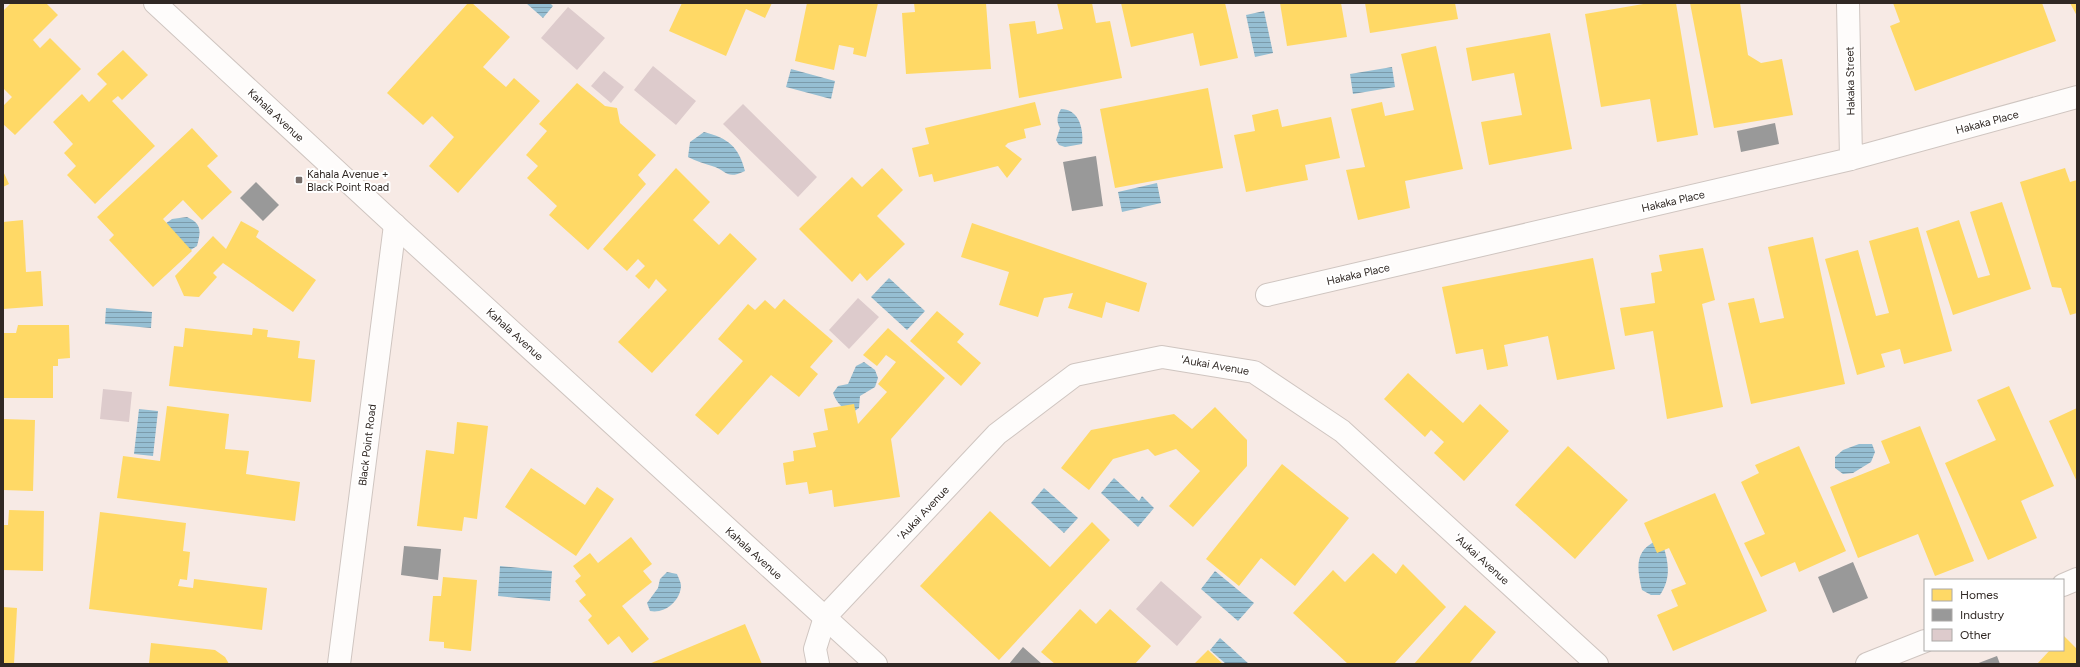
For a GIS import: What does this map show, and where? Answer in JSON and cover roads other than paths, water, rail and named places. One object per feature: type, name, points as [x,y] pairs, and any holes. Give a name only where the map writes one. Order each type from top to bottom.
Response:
[{"type":"street","name":"Kahala Avenue","points":[[155,3],[395,225],[876,664]]},
{"type":"street","name":"Hakaka Street","points":[[1848,3],[1851,159]]},
{"type":"street","name":"Hakaka Place","points":[[1267,295],[1851,159],[2077,97]]},
{"type":"street","name":"Black Point Road","points":[[339,664],[395,225]]},
{"type":"street","name":"ʻAukai Avenue","points":[[825,617],[997,434],[1075,375],[1162,357],[1254,372],[1342,431],[1597,664]]},
{"type":"street","points":[[2064,585],[2077,579]]},
{"type":"street","points":[[818,664],[815,649],[825,617]]},
{"type":"street","points":[[1867,664],[1924,641]]},
{"type":"water","points":[[526,3],[550,3],[553,6],[543,18]]},
{"type":"water","points":[[1264,11],[1273,53],[1255,57],[1246,15]]},
{"type":"water","points":[[1392,67],[1395,87],[1353,94],[1350,74]]},
{"type":"water","points":[[791,69],[835,81],[831,99],[786,87]]},
{"type":"water","points":[[1061,109],[1072,112],[1079,121],[1082,132],[1082,144],[1065,147],[1059,145],[1056,140],[1060,128],[1058,118]]},
{"type":"water","points":[[704,132],[720,137],[731,145],[736,150],[745,171],[739,174],[730,175],[717,168],[688,157],[690,142]]},
{"type":"water","points":[[1157,183],[1161,203],[1122,212],[1118,192]]},
{"type":"water","points":[[187,217],[198,225],[200,232],[197,246],[189,251],[165,224],[172,219]]},
{"type":"water","points":[[889,278],[925,311],[907,330],[871,297]]},
{"type":"water","points":[[106,308],[152,312],[151,328],[105,324]]},
{"type":"water","points":[[864,362],[875,370],[878,378],[875,387],[860,396],[859,408],[853,412],[840,405],[833,393],[838,386],[848,384],[856,366]]},
{"type":"water","points":[[139,409],[158,411],[153,456],[134,454]]},
{"type":"water","points":[[1859,444],[1872,444],[1875,452],[1871,462],[1853,473],[1843,474],[1835,468],[1835,457],[1843,450]]},
{"type":"water","points":[[1114,478],[1139,501],[1142,496],[1154,508],[1138,527],[1101,493]]},
{"type":"water","points":[[1044,488],[1078,518],[1064,533],[1031,503]]},
{"type":"water","points":[[1656,541],[1663,545],[1667,558],[1668,571],[1664,589],[1660,595],[1651,595],[1642,590],[1638,568],[1641,555],[1644,550]]},
{"type":"water","points":[[500,566],[552,571],[550,601],[498,596]]},
{"type":"water","points":[[1215,571],[1254,603],[1238,621],[1201,589]]},
{"type":"water","points":[[667,572],[677,574],[681,586],[678,597],[666,609],[661,611],[650,611],[647,603],[658,588],[660,579]]},
{"type":"water","points":[[1220,638],[1249,664],[1226,664],[1210,650]]},
{"type":"place","name":"Kahala Avenue + Black Point Road","points":[[299,180]]}]
